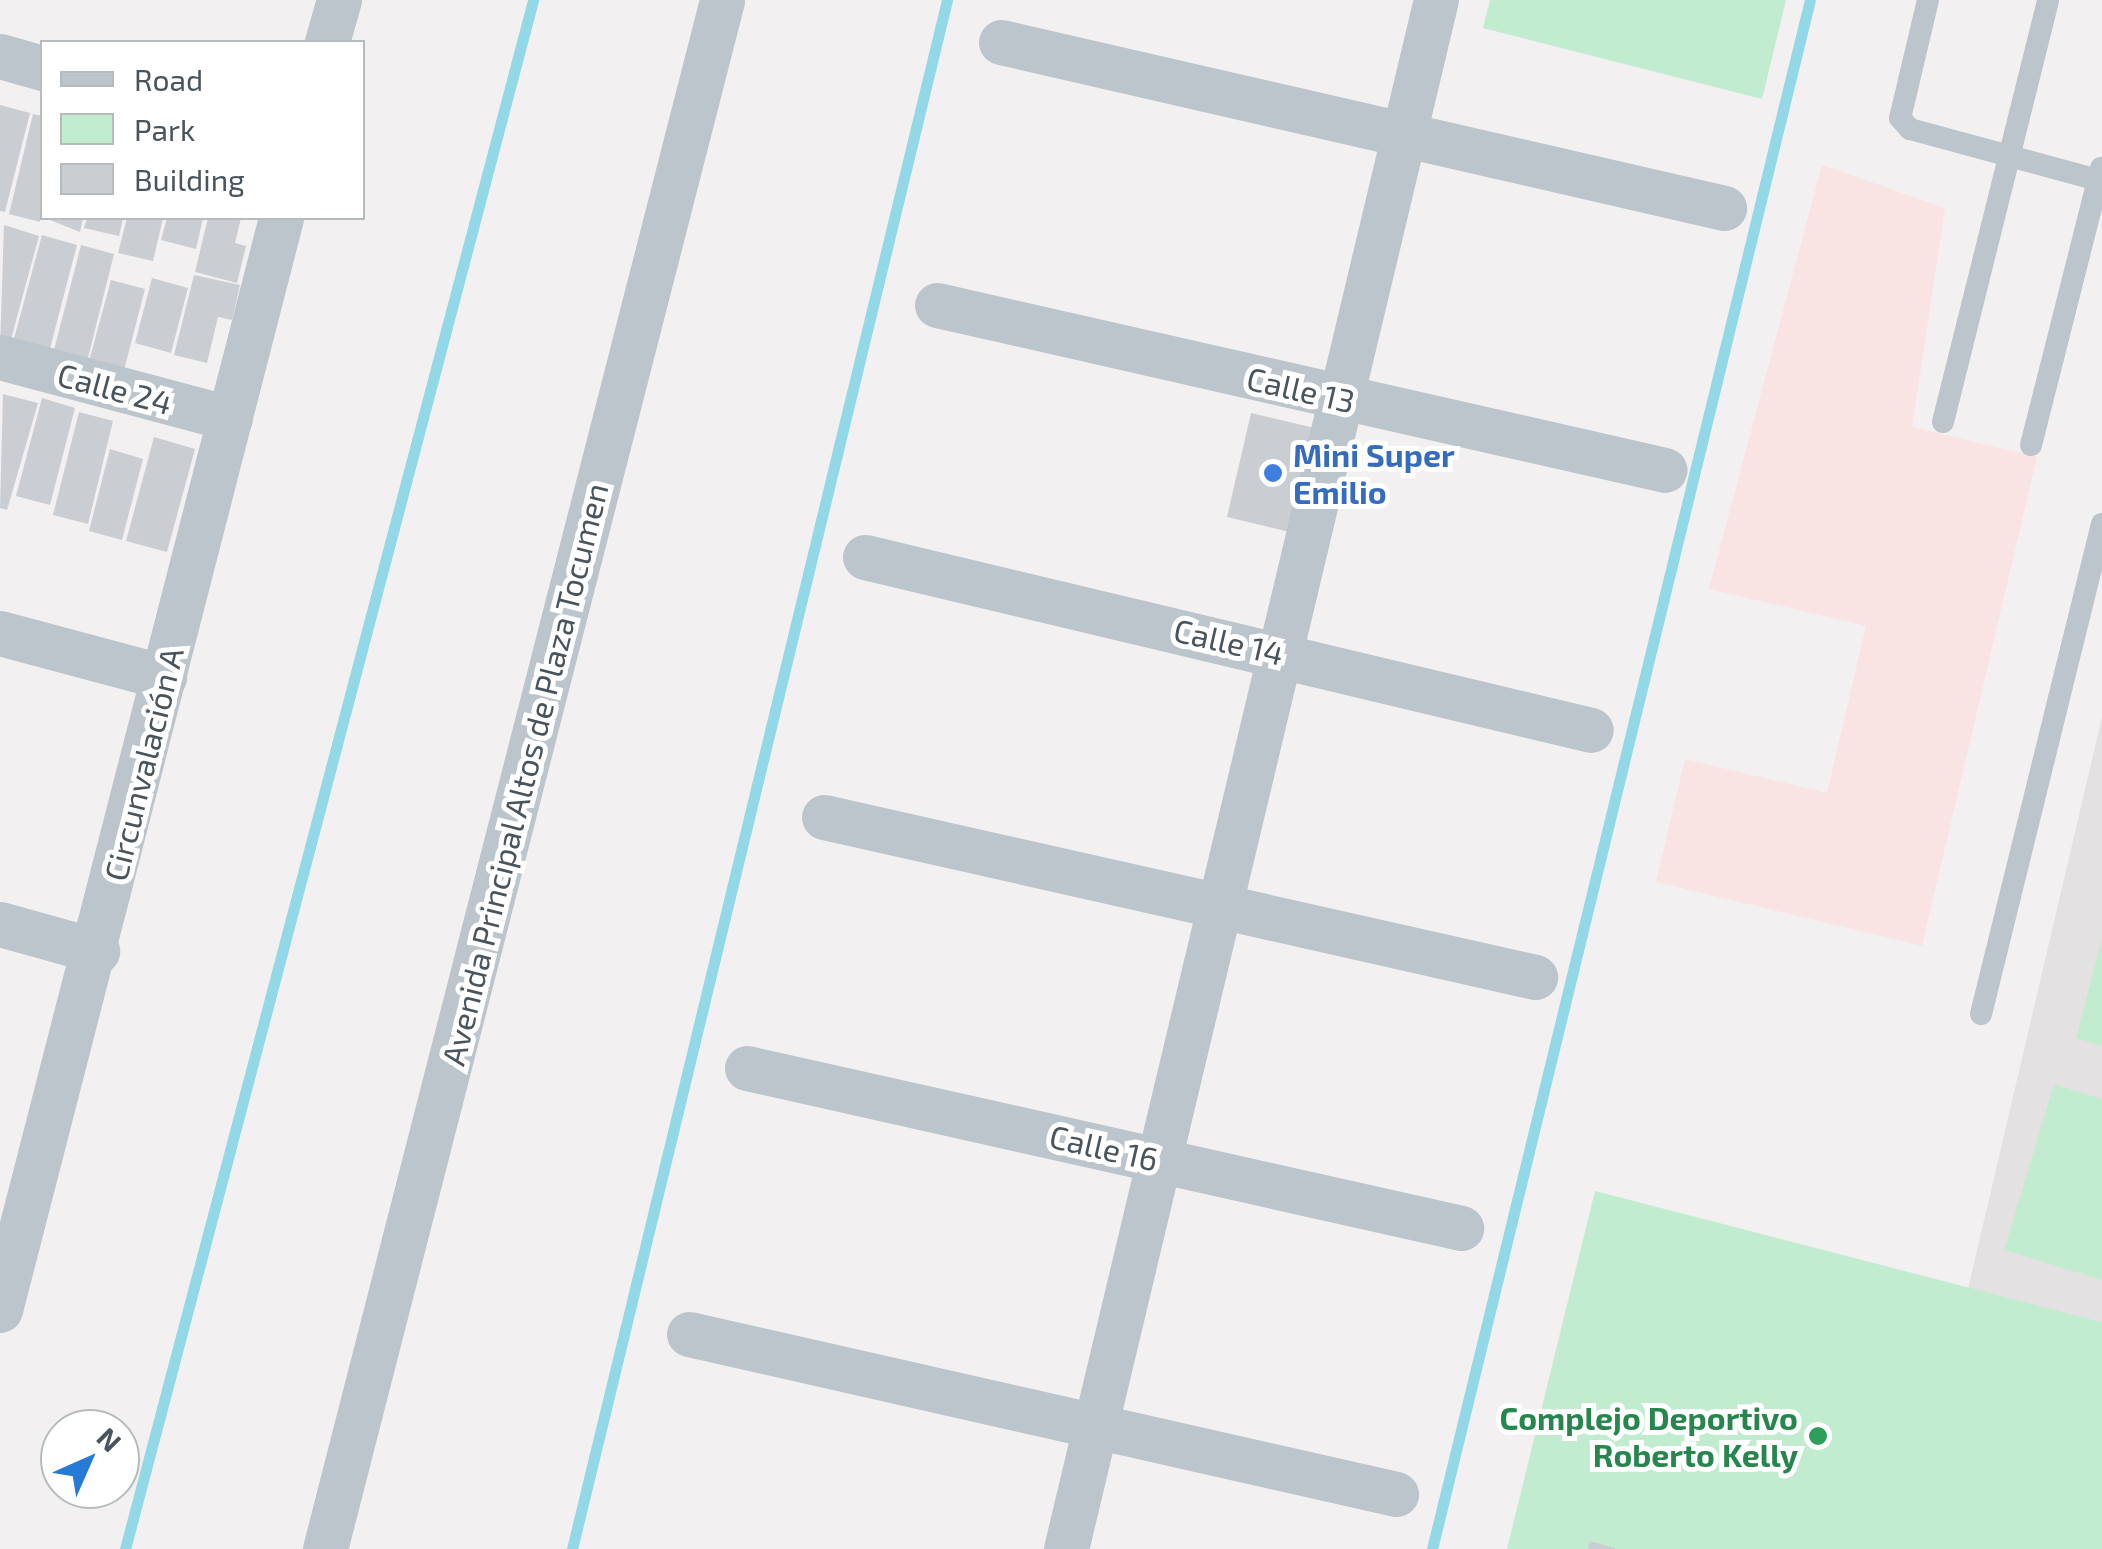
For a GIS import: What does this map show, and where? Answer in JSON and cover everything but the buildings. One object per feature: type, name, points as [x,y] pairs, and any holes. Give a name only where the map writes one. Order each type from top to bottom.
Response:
[{"type":"street","points":[[328,40],[339,0]]},
{"type":"street","name":"Avenida Principal Altos de Plaza Tocumen","points":[[326,1549],[722,0]]},
{"type":"street","points":[[1066,1549],[1436,0]]},
{"type":"street","points":[[1001,42],[1406,129],[1724,208]]},
{"type":"street","points":[[0,56],[40,67]]},
{"type":"street","name":"Circunvalación A","points":[[0,1310],[12,1217],[98,951],[280,220]]},
{"type":"street","name":"Calle 13","points":[[937,305],[1665,470]]},
{"type":"street","name":"Calle 24","points":[[0,358],[230,418]]},
{"type":"street","name":"Calle 14","points":[[865,557],[1282,652],[1590,730]]},
{"type":"street","points":[[0,634],[164,676]]},
{"type":"street","points":[[824,818],[1535,978]]},
{"type":"street","points":[[0,924],[98,951]]},
{"type":"street","name":"Calle 16","points":[[747,1068],[1461,1228]]},
{"type":"street","points":[[689,1334],[1094,1430],[1396,1494]]},
{"type":"lane","points":[[1928,0],[1900,118],[2009,156],[2101,175],[2032,445]]},
{"type":"lane","points":[[1943,422],[2048,1]]},
{"type":"lane","points":[[1981,1014],[2102,524]]},
{"type":"shaded area","points":[[1822,165],[1945,208],[1912,427],[2037,457],[1922,946],[1656,882],[1685,759],[1827,793],[1866,626],[1709,589]]},
{"type":"shaded area","points":[[2102,717],[2102,1322],[1968,1289]]},
{"type":"green space","points":[[1490,0],[1786,0],[1762,99],[1483,28]]},
{"type":"green space","points":[[2102,938],[2102,1046],[2076,1038]]},
{"type":"green space","points":[[2054,1084],[2102,1099],[2102,1280],[2004,1250]]},
{"type":"green space","name":"Complejo Deportivo Roberto Kelly","points":[[1595,1191],[2102,1322],[2102,1549],[1507,1549]]},
{"type":"waterway","points":[[125,1549],[533,0]]},
{"type":"waterway","points":[[572,1549],[947,0]]},
{"type":"waterway","points":[[1432,1549],[1810,0]]},
{"type":"place","name":"Mini Super Emilio","points":[[1273,473]]},
{"type":"place","name":"Complejo Deportivo Roberto Kelly","points":[[1818,1436]]}]
